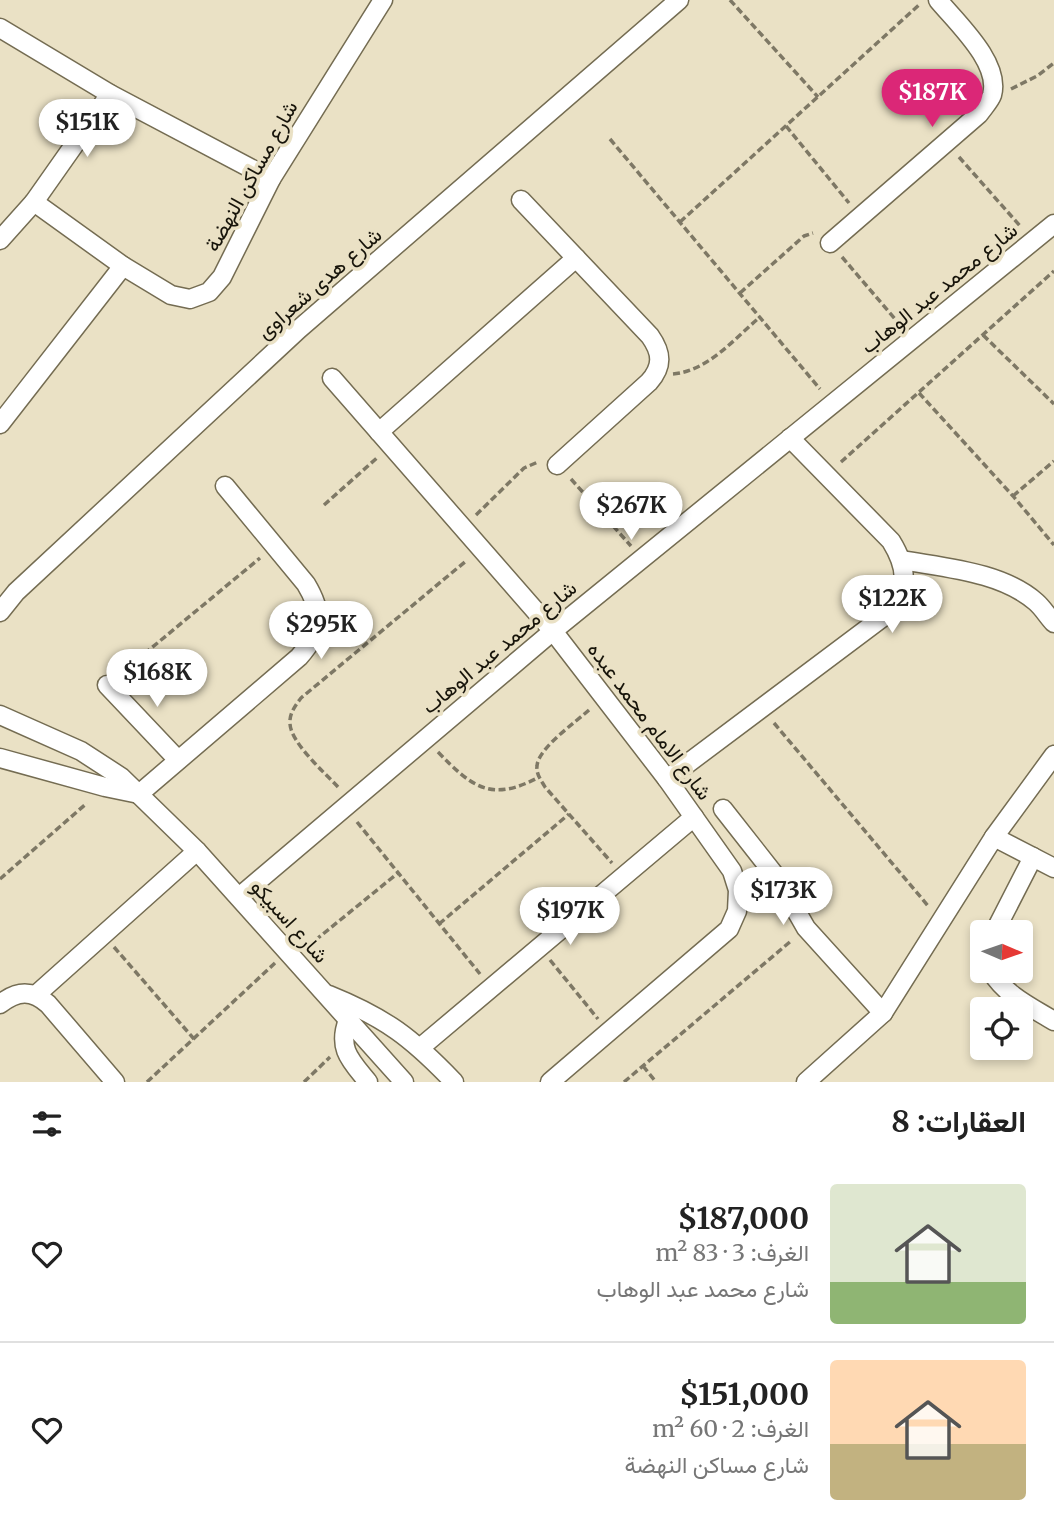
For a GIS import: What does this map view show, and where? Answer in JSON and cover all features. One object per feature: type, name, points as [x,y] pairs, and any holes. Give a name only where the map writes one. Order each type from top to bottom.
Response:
[{"type":"street","name":"شارع مساكن النهضة","points":[[34,202],[123,266],[171,295],[190,299],[209,292],[222,277],[271,179],[383,0]]},
{"type":"street","name":"شارع هدى شعراوى","points":[[0,612],[16,592],[299,329],[679,0]]},
{"type":"street","points":[[830,243],[979,114],[992,95],[993,73],[982,54],[938,0]]},
{"type":"street","points":[[0,28],[110,94],[271,179]]},
{"type":"street","points":[[0,240],[34,202],[110,94]]},
{"type":"street","points":[[521,200],[650,336],[658,347],[660,359],[658,372],[649,382],[557,465]]},
{"type":"street","name":"شارع محمد عبد الوهاب","points":[[239,897],[552,631],[1054,224]]},
{"type":"street","points":[[385,439],[576,258]]},
{"type":"street","points":[[0,424],[123,266]]},
{"type":"street","name":"شارع الامام محمد عبده","points":[[332,378],[552,631],[667,779],[732,871],[738,890],[737,911],[729,929],[550,1082]]},
{"type":"street","points":[[667,779],[883,617],[898,602],[904,581],[902,559],[891,541],[790,438]]},
{"type":"street","points":[[0,758],[105,788],[139,794],[299,657],[312,642],[319,622],[317,602],[306,584],[225,486]]},
{"type":"street","points":[[902,559],[1008,584],[1036,602],[1054,623]]},
{"type":"street","points":[[0,606],[16,592]]},
{"type":"street","points":[[107,685],[178,760]]},
{"type":"street","name":"شارع اسبيكو","points":[[0,715],[102,763],[121,777],[197,851],[404,1082]]},
{"type":"street","points":[[806,1082],[883,1013],[994,837],[1054,755]]},
{"type":"street","points":[[723,809],[778,879],[806,928],[883,1013]]},
{"type":"street","points":[[421,1048],[694,817]]},
{"type":"street","points":[[994,837],[1054,868]]},
{"type":"street","points":[[37,994],[197,851]]},
{"type":"street","points":[[1000,920],[1033,857]]},
{"type":"street","points":[[999,984],[1054,1021]]},
{"type":"street","points":[[0,1004],[22,992],[37,994],[115,1082]]},
{"type":"street","points":[[325,994],[359,1007],[391,1025],[421,1048],[454,1082]]},
{"type":"street","points":[[348,1020],[344,1043],[347,1054],[368,1082]]},
{"type":"path","points":[[730,0],[818,97]]},
{"type":"path","points":[[680,222],[924,0]]},
{"type":"path","points":[[992,95],[1023,84],[1054,63]]},
{"type":"path","points":[[786,126],[860,216]]},
{"type":"path","points":[[610,139],[833,404]]},
{"type":"path","points":[[946,142],[1033,241]]},
{"type":"path","points":[[740,293],[804,236],[818,234],[830,243],[912,340]]},
{"type":"path","points":[[827,475],[1054,271]]},
{"type":"path","points":[[658,372],[691,372],[706,363],[760,317]]},
{"type":"path","points":[[983,334],[1054,404]]},
{"type":"path","points":[[919,393],[1054,545]]},
{"type":"path","points":[[324,505],[385,439]]},
{"type":"path","points":[[463,527],[524,468],[534,462],[546,461],[557,465],[642,558]]},
{"type":"path","points":[[1013,496],[1054,461]]},
{"type":"path","points":[[107,685],[275,546]]},
{"type":"path","points":[[481,548],[301,698],[293,709],[289,722],[292,736],[491,988]]},
{"type":"path","points":[[604,697],[547,747],[540,756],[537,767],[539,777],[624,876]]},
{"type":"path","points":[[762,708],[941,922]]},
{"type":"path","points":[[425,738],[464,779],[482,788],[502,790],[522,787],[539,777]]},
{"type":"path","points":[[0,879],[105,788]]},
{"type":"path","points":[[439,924],[569,814]]},
{"type":"path","points":[[147,1082],[290,955],[398,873]]},
{"type":"path","points":[[624,1082],[806,928]]},
{"type":"path","points":[[104,934],[194,1039]]},
{"type":"path","points":[[539,948],[609,1032]]},
{"type":"path","points":[[304,1082],[344,1043]]},
{"type":"path","points":[[643,1066],[656,1082]]}]
